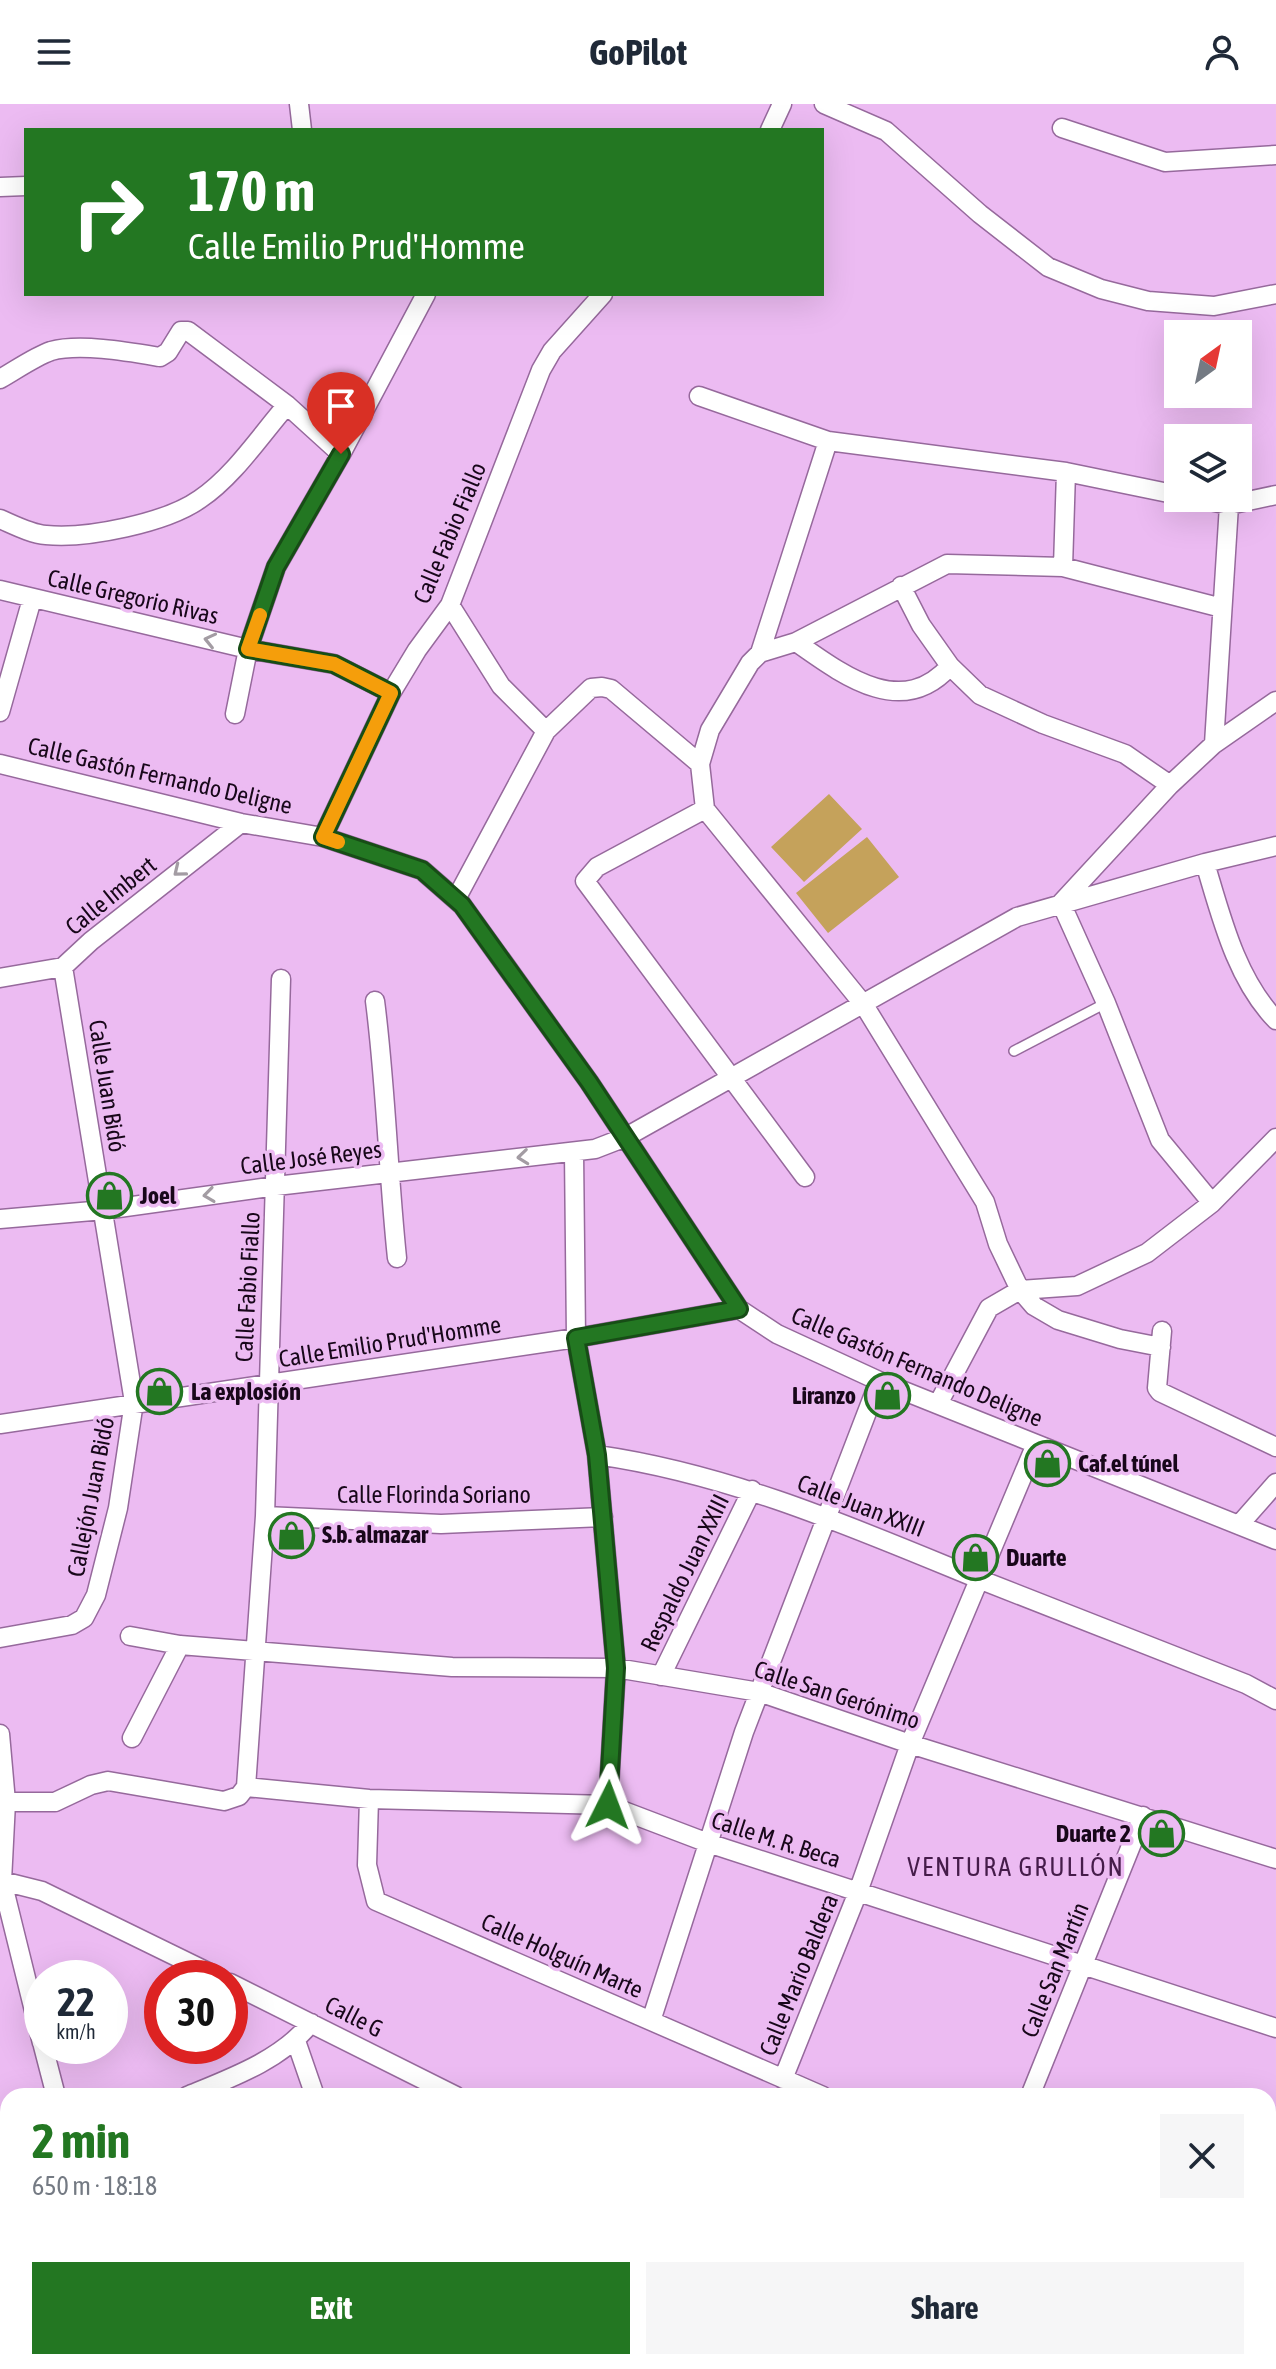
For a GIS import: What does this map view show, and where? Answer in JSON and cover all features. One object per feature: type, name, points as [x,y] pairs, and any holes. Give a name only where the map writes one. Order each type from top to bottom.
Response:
[{"type":"street","points":[[299,104],[302,128]]},
{"type":"street","points":[[771,128],[782,104]]},
{"type":"street","points":[[824,104],[886,131],[980,214],[1048,267],[1148,301],[1214,306],[1276,294]]},
{"type":"street","points":[[1062,128],[1165,162],[1276,155]]},
{"type":"street","points":[[0,187],[24,186]]},
{"type":"street","points":[[235,714],[248,649],[276,567],[341,454],[425,296]]},
{"type":"street","name":"Calle Fabio Fiallo","points":[[323,837],[391,693],[450,605],[541,370],[552,351],[601,296]]},
{"type":"street","points":[[0,379],[49,352],[63,350],[80,348],[160,357],[168,352],[181,331],[188,331],[287,405],[341,454]]},
{"type":"street","points":[[699,396],[828,441],[1066,472],[1164,492]]},
{"type":"street","points":[[0,519],[45,535],[108,531],[165,516],[199,500],[227,475],[287,405]]},
{"type":"street","points":[[828,441],[760,653],[750,663],[710,730],[700,764],[705,809],[864,1005],[985,1202],[998,1244],[1020,1290],[1034,1306],[1058,1320],[1120,1339],[1161,1339],[1157,1388],[1160,1392],[1276,1447]]},
{"type":"street","points":[[1063,567],[1066,472]]},
{"type":"street","points":[[1252,500],[1276,495]]},
{"type":"street","points":[[1214,744],[1229,512]]},
{"type":"street","points":[[760,653],[796,642],[947,564],[1063,567],[1222,608]]},
{"type":"street","points":[[901,586],[921,625],[950,666],[980,695],[1043,724],[1125,754],[1170,785]]},
{"type":"street","name":"Calle Gregorio Rivas","points":[[0,590],[248,649],[334,664],[391,693]]},
{"type":"street","points":[[0,712],[32,599]]},
{"type":"street","points":[[450,605],[501,686],[546,731]]},
{"type":"street","points":[[796,642],[857,681],[893,693],[922,689],[938,679],[950,666]]},
{"type":"street","points":[[456,899],[546,731],[591,688],[611,689],[700,764]]},
{"type":"street","points":[[1212,1203],[1160,1140],[1106,1003],[1061,903],[1170,785],[1214,744],[1276,701]]},
{"type":"street","name":"Calle Gastón Fernando Deligne","points":[[0,764],[241,823],[323,837],[422,870],[456,899],[589,1082],[739,1309],[777,1334],[879,1381],[1276,1540]]},
{"type":"street","points":[[705,809],[597,867],[585,881],[805,1177]]},
{"type":"street","name":"Calle Imbert","points":[[0,978],[63,967],[91,941],[241,823]]},
{"type":"street","name":"Calle José Reyes","points":[[0,1219],[104,1210],[388,1172],[595,1149],[626,1137],[1017,917],[1276,846]]},
{"type":"street","points":[[1205,863],[1226,933],[1254,992],[1276,1020]]},
{"type":"street","name":"Calle Juan Bidó","points":[[63,967],[134,1402]]},
{"type":"street","name":"Calle Fabio Fiallo","points":[[246,1787],[265,1516],[281,979]]},
{"type":"street","points":[[375,1001],[383,1066],[388,1172],[397,1258]]},
{"type":"street","points":[[938,1404],[989,1308],[1020,1290],[1077,1286],[1147,1253],[1212,1203],[1276,1138]]},
{"type":"street","points":[[574,1152],[576,1338],[597,1455],[616,1668],[608,1805]]},
{"type":"street","name":"Calle Emilio Prud'Homme","points":[[0,1424],[576,1338],[739,1309]]},
{"type":"street","points":[[651,2021],[744,1732],[879,1381]]},
{"type":"street","name":"Callejón Juan Bidó","points":[[0,1638],[72,1625],[84,1618],[96,1595],[118,1508],[134,1402]]},
{"type":"street","name":"Calle Mario Baldera","points":[[783,2079],[858,1892],[910,1744],[1036,1444]]},
{"type":"street","name":"Calle Juan XXIII","points":[[597,1455],[646,1462],[752,1490],[827,1516],[1246,1684],[1276,1700]]},
{"type":"street","points":[[1239,1525],[1276,1483]]},
{"type":"street","name":"Respaldo Juan XXIII","points":[[661,1676],[752,1490]]},
{"type":"street","name":"Calle Florinda Soriano","points":[[265,1516],[441,1524],[603,1517]]},
{"type":"street","name":"Calle San Gerónimo","points":[[130,1636],[180,1645],[452,1667],[616,1668],[759,1692],[910,1744],[1276,1859]]},
{"type":"street","points":[[132,1738],[180,1645]]},
{"type":"street","points":[[0,1734],[6,1802],[2,1881],[24,1971]]},
{"type":"street","points":[[6,1802],[55,1802],[91,1785],[108,1781],[224,1801],[239,1796],[246,1787]]},
{"type":"street","name":"Calle M. R. Beca","points":[[246,1787],[369,1799],[608,1805],[708,1843],[1276,2028]]},
{"type":"street","name":"Calle Holguín Marte","points":[[369,1799],[367,1865],[376,1901],[804,2088]]},
{"type":"street","name":"Calle San Martín","points":[[1033,2088],[1143,1816]]},
{"type":"street","points":[[2,1881],[42,1891],[183,1960]]},
{"type":"street","name":"Calle G","points":[[248,1992],[438,2088]]},
{"type":"street","points":[[207,2088],[250,2069],[296,2041],[311,2023]]},
{"type":"street","points":[[296,2041],[312,2088]]},
{"type":"street","points":[[47,2064],[54,2088]]},
{"type":"lane","points":[[1014,1051],[1106,1003]]},
{"type":"shaded area","points":[[829,794],[862,829],[804,882],[771,847]]},
{"type":"shaded area","points":[[867,837],[899,877],[828,933],[796,893]]},
{"type":"slow traffic","points":[[260,615],[248,649],[334,664],[391,693],[323,837],[338,842]]},
{"type":"place","name":"Joel","points":[[109,1196]]},
{"type":"place","name":"La explosión","points":[[160,1392]]},
{"type":"place","name":"Liranzo","points":[[887,1396]]},
{"type":"place","name":"Caf.el túnel","points":[[1047,1464]]},
{"type":"place","name":"S.b. almazar","points":[[291,1535]]},
{"type":"place","name":"Duarte","points":[[975,1558]]},
{"type":"place","name":"Duarte 2","points":[[1162,1834]]},
{"type":"district","name":"VENTURA GRULLÓN","points":[[1016,1867]]},
{"type":"route","points":[[341,454],[276,567],[248,649],[334,664],[391,693],[323,837],[422,870],[462,905],[589,1082],[739,1309],[576,1338],[597,1455],[616,1668],[608,1805]]}]
